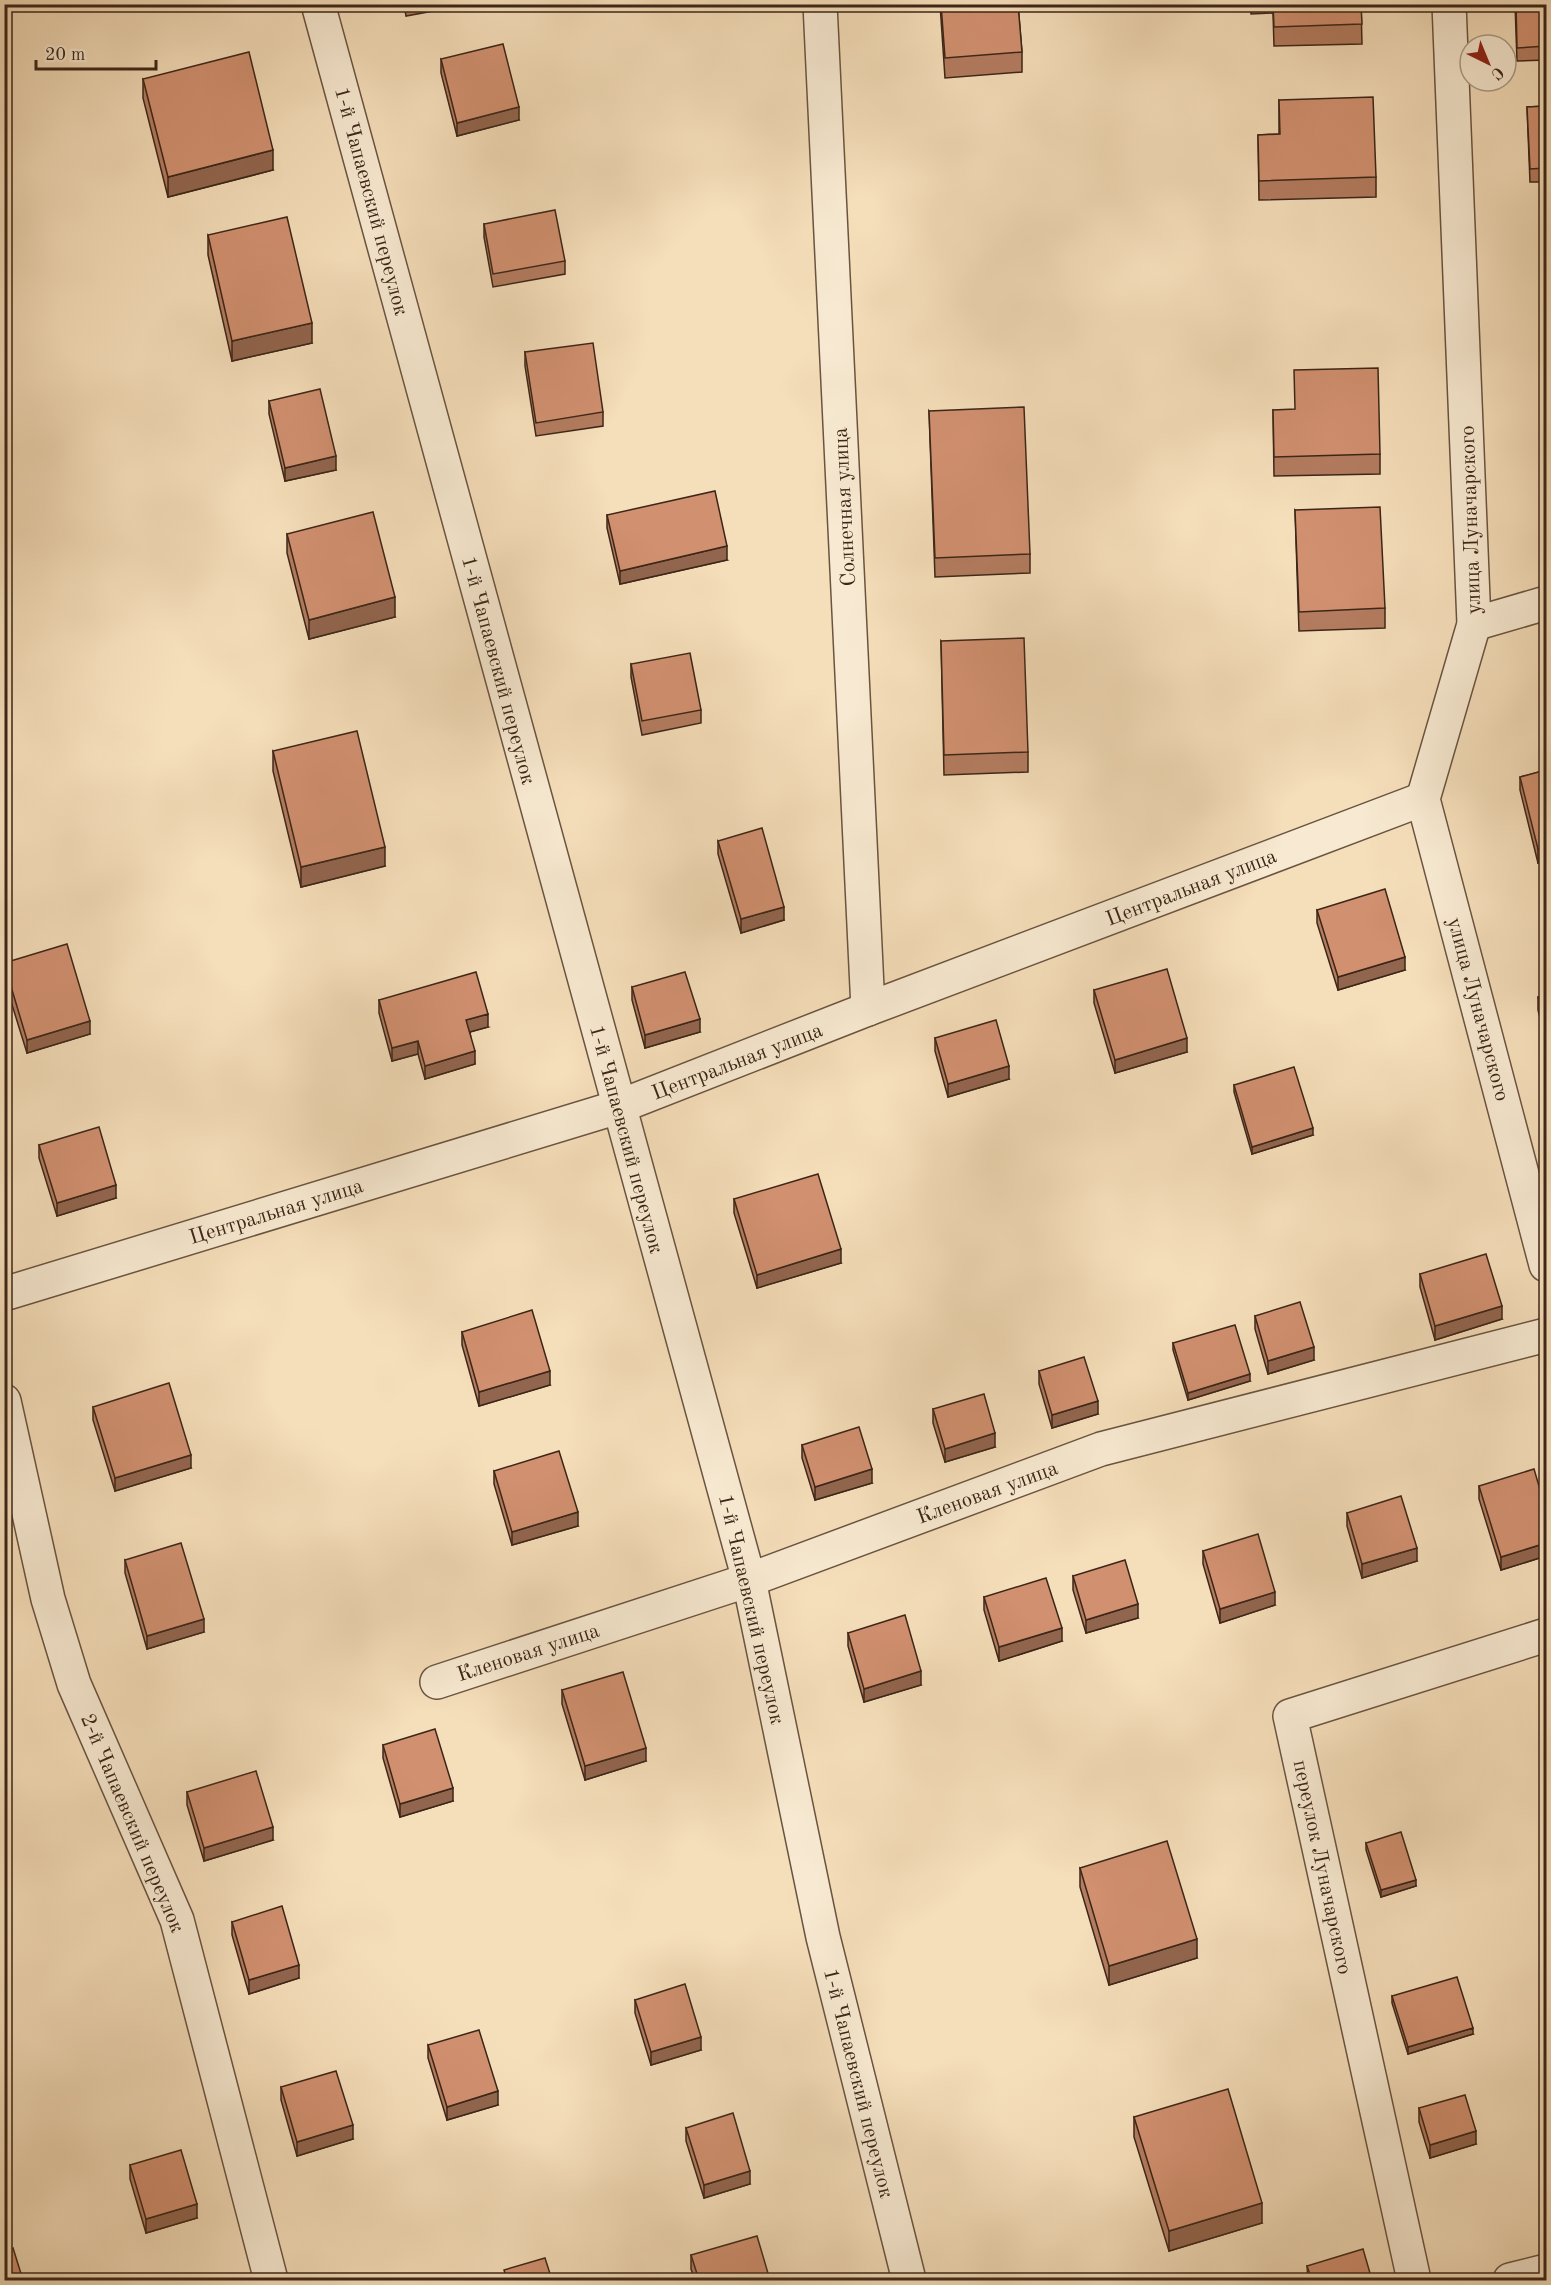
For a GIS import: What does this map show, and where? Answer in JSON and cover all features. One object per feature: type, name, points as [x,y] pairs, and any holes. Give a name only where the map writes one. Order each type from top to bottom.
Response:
[{"type":"street","name":"1-й Чапаевский переулок","points":[[318,4],[749,1580],[823,1937],[909,2280]]},
{"type":"street","name":"Солнечная улица","points":[[820,4],[868,1009]]},
{"type":"street","name":"улица Луначарского","points":[[1449,4],[1474,624],[1423,799],[1546,1265]]},
{"type":"street","points":[[1474,624],[1546,603]]},
{"type":"street","name":"Центральная улица","points":[[4,1294],[618,1107],[868,1009],[1423,799]]},
{"type":"street","name":"Кленовая улица","points":[[437,1682],[749,1580],[1101,1449],[1546,1335]]},
{"type":"street","name":"2-й Чапаевский переулок","points":[[4,1401],[48,1599],[74,1684],[177,1920],[271,2280]]},
{"type":"street","name":"переулок Луначарского","points":[[1414,2280],[1290,1716],[1546,1635]]},
{"type":"street","points":[[1509,2280],[1546,2271]]},
{"type":"building","points":[[941,4],[1018,4],[1022,52],[945,58]]},
{"type":"building","points":[[1273,4],[1361,4],[1362,24],[1274,27]]},
{"type":"building","points":[[1516,4],[1546,4],[1546,46],[1518,48]]},
{"type":"building","points":[[503,44],[519,107],[457,123],[441,59]]},
{"type":"building","points":[[249,52],[273,150],[168,177],[143,79]]},
{"type":"building","points":[[1373,97],[1376,177],[1259,181],[1258,135],[1280,134],[1279,100]]},
{"type":"building","points":[[1546,106],[1546,168],[1530,169],[1527,107]]},
{"type":"building","points":[[555,210],[565,261],[493,274],[484,224]]},
{"type":"building","points":[[287,217],[312,323],[232,341],[208,235]]},
{"type":"building","points":[[593,343],[603,412],[536,423],[525,352]]},
{"type":"building","points":[[1378,368],[1380,454],[1274,457],[1273,410],[1295,409],[1294,370]]},
{"type":"building","points":[[320,389],[336,456],[285,468],[269,401]]},
{"type":"building","points":[[1024,407],[1030,554],[935,558],[929,411]]},
{"type":"building","points":[[715,491],[727,546],[620,571],[607,515]]},
{"type":"building","points":[[1380,507],[1385,608],[1299,612],[1295,510]]},
{"type":"building","points":[[373,512],[395,597],[309,620],[287,534]]},
{"type":"building","points":[[1024,638],[1028,752],[944,755],[941,641]]},
{"type":"building","points":[[690,653],[701,710],[642,721],[631,664]]},
{"type":"building","points":[[357,731],[385,847],[301,867],[273,751]]},
{"type":"building","points":[[1546,770],[1546,847],[1538,849],[1520,777]]},
{"type":"building","points":[[762,828],[784,907],[741,919],[718,841]]},
{"type":"building","points":[[1385,889],[1405,957],[1338,977],[1317,910]]},
{"type":"building","points":[[67,944],[90,1021],[27,1040],[4,963]]},
{"type":"building","points":[[1167,969],[1187,1038],[1115,1060],[1094,990]]},
{"type":"building","points":[[476,972],[488,1014],[466,1020],[475,1051],[425,1066],[418,1041],[392,1048],[379,1000]]},
{"type":"building","points":[[685,972],[700,1019],[645,1035],[632,987]]},
{"type":"building","points":[[1546,994],[1546,1031],[1538,997]]},
{"type":"building","points":[[996,1020],[1009,1066],[948,1084],[935,1038]]},
{"type":"building","points":[[1294,1067],[1313,1128],[1252,1147],[1234,1085]]},
{"type":"building","points":[[99,1127],[116,1185],[57,1203],[39,1145]]},
{"type":"building","points":[[818,1174],[841,1249],[757,1275],[734,1199]]},
{"type":"building","points":[[1486,1254],[1502,1306],[1435,1326],[1420,1274]]},
{"type":"building","points":[[1300,1302],[1314,1347],[1268,1361],[1255,1316]]},
{"type":"building","points":[[532,1310],[550,1371],[479,1392],[462,1332]]},
{"type":"building","points":[[1235,1325],[1250,1374],[1188,1393],[1173,1343]]},
{"type":"building","points":[[1084,1357],[1098,1401],[1052,1415],[1039,1371]]},
{"type":"building","points":[[169,1383],[191,1455],[115,1478],[93,1407]]},
{"type":"building","points":[[984,1394],[995,1433],[945,1449],[933,1409]]},
{"type":"building","points":[[859,1427],[872,1469],[815,1487],[802,1445]]},
{"type":"building","points":[[559,1451],[578,1512],[512,1532],[494,1471]]},
{"type":"building","points":[[1534,1469],[1546,1510],[1546,1543],[1501,1557],[1479,1486]]},
{"type":"building","points":[[1401,1496],[1417,1548],[1362,1564],[1347,1513]]},
{"type":"building","points":[[1258,1534],[1275,1592],[1220,1609],[1203,1551]]},
{"type":"building","points":[[181,1543],[204,1619],[147,1636],[125,1560]]},
{"type":"building","points":[[1125,1560],[1138,1604],[1086,1620],[1073,1576]]},
{"type":"building","points":[[1046,1578],[1062,1628],[999,1647],[984,1597]]},
{"type":"building","points":[[905,1615],[921,1671],[864,1689],[848,1633]]},
{"type":"building","points":[[623,1672],[646,1748],[585,1766],[562,1690]]},
{"type":"building","points":[[435,1729],[453,1788],[400,1804],[383,1745]]},
{"type":"building","points":[[1546,1729],[1546,1745],[1542,1730]]},
{"type":"building","points":[[256,1771],[273,1827],[204,1848],[187,1792]]},
{"type":"building","points":[[1401,1832],[1416,1880],[1381,1890],[1366,1843]]},
{"type":"building","points":[[1167,1841],[1197,1939],[1109,1966],[1080,1868]]},
{"type":"building","points":[[282,1906],[299,1965],[249,1980],[232,1922]]},
{"type":"building","points":[[1457,1977],[1473,2028],[1408,2047],[1392,1996]]},
{"type":"building","points":[[685,1984],[701,2037],[651,2052],[635,2000]]},
{"type":"building","points":[[479,2030],[498,2091],[447,2107],[428,2045]]},
{"type":"building","points":[[336,2071],[353,2125],[297,2142],[281,2087]]},
{"type":"building","points":[[1228,2089],[1262,2203],[1169,2231],[1134,2117]]},
{"type":"building","points":[[1465,2095],[1476,2131],[1430,2145],[1419,2108]]},
{"type":"building","points":[[733,2113],[750,2171],[704,2185],[686,2128]]},
{"type":"building","points":[[181,2150],[197,2204],[146,2219],[130,2165]]},
{"type":"building","points":[[757,2236],[770,2280],[699,2280],[691,2255]]},
{"type":"building","points":[[13,2248],[23,2280],[4,2280],[4,2250]]},
{"type":"building","points":[[1363,2249],[1372,2280],[1312,2280],[1307,2266]]},
{"type":"building","points":[[545,2258],[552,2280],[507,2280],[504,2270]]}]
